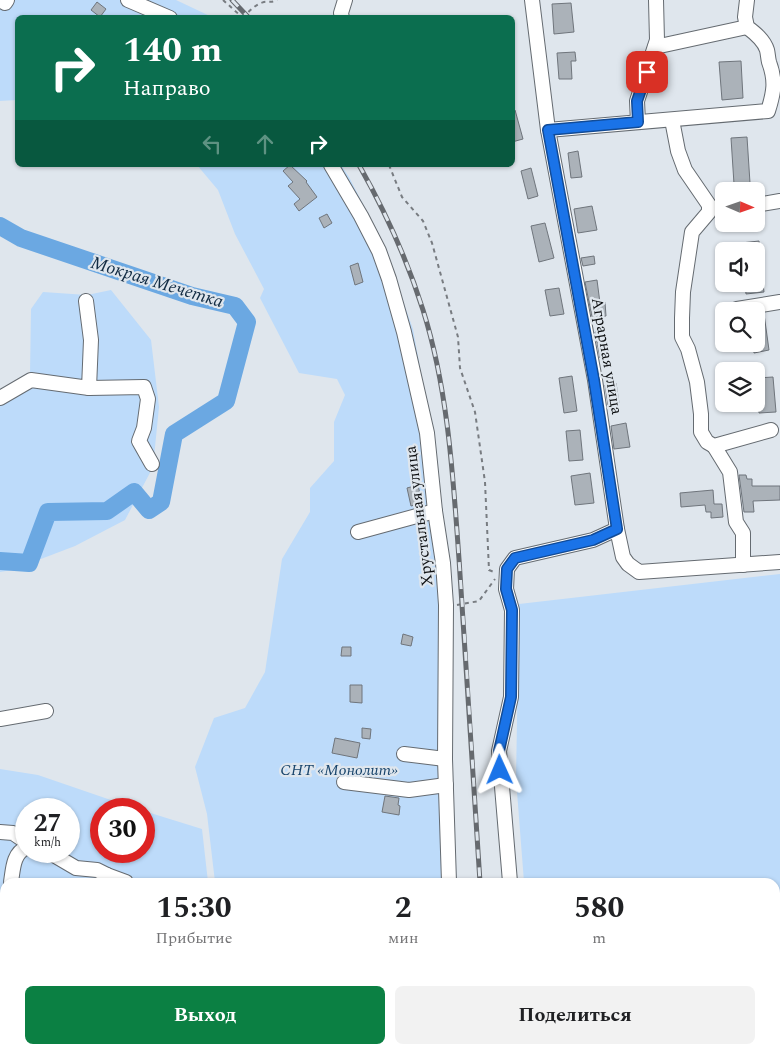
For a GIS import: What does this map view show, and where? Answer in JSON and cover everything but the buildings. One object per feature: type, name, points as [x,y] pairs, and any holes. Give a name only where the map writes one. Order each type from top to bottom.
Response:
[{"type":"street","points":[[128,0],[163,15]]},
{"type":"street","points":[[342,15],[345,0]]},
{"type":"street","name":"Аграрная улица","points":[[532,0],[548,130],[594,380],[623,557],[628,564],[640,572],[780,562]]},
{"type":"street","points":[[638,122],[637,101],[657,40],[656,0]]},
{"type":"street","points":[[548,130],[768,111],[774,92],[773,72],[768,59],[767,49],[759,37],[747,27],[745,17],[747,0]]},
{"type":"street","points":[[655,47],[747,27]]},
{"type":"street","points":[[672,120],[678,152],[685,170],[710,205],[709,212],[692,232],[683,292],[682,337],[688,349],[697,382],[702,414],[701,432],[707,442],[714,446],[730,472],[736,522],[743,533],[743,565]]},
{"type":"street","name":"Хрустальная улица","points":[[332,167],[362,216],[379,251],[389,279],[404,332],[426,433],[443,563],[446,606],[445,759],[449,878]]},
{"type":"street","points":[[765,204],[780,201]]},
{"type":"street","points":[[709,208],[715,208]]},
{"type":"street","points":[[86,302],[91,340],[89,388]]},
{"type":"street","points":[[765,304],[780,302]]},
{"type":"street","points":[[0,398],[31,380],[89,388],[144,387],[148,399],[144,428],[139,441],[152,464]]},
{"type":"street","points":[[714,446],[771,430]]},
{"type":"street","points":[[358,532],[435,511]]},
{"type":"street","points":[[510,878],[499,751],[511,697],[512,610],[506,589],[507,569],[515,558],[593,540],[617,529]]},
{"type":"street","points":[[0,719],[46,712]]},
{"type":"street","points":[[404,754],[445,759]]},
{"type":"street","points":[[344,782],[408,790],[446,785]]},
{"type":"street","points":[[0,832],[15,834]]},
{"type":"street","points":[[13,878],[15,862]]},
{"type":"street","points":[[67,863],[76,868],[97,870],[106,878]]},
{"type":"path","points":[[223,0],[240,15]]},
{"type":"path","points":[[246,15],[254,7],[266,1],[273,2],[277,0]]},
{"type":"path","points":[[390,167],[402,197],[423,221],[432,243],[458,337],[460,368],[475,412],[485,482],[489,570],[507,576]]},
{"type":"path","points":[[446,606],[480,601],[495,578],[507,576]]},
{"type":"green space","points":[[0,0],[176,0],[208,15],[15,15],[15,100],[0,101]]},
{"type":"green space","name":"СНТ «Монолит»","points":[[199,167],[342,167],[380,237],[413,329],[431,428],[446,538],[453,674],[450,780],[452,878],[215,878],[207,814],[195,767],[214,718],[245,708],[265,672],[282,559],[310,512],[310,488],[334,461],[334,422],[345,395],[337,379],[299,373],[260,298],[264,289],[235,234],[218,190]]},
{"type":"green space","points":[[111,290],[151,340],[159,407],[153,467],[125,520],[75,546],[12,570],[0,572],[0,394],[30,374],[31,309],[43,292],[87,295]]},
{"type":"green space","points":[[780,574],[780,878],[524,878],[516,779],[519,604]]},
{"type":"green space","points":[[0,769],[38,775],[105,798],[90,798],[90,863],[155,863],[155,814],[202,829],[208,878],[0,878]]},
{"type":"waterway","name":"Мокрая Мечетка","points":[[0,226],[21,238],[192,296],[235,306],[247,322],[226,401],[174,434],[161,502],[149,510],[134,492],[107,511],[48,512],[29,563],[0,561]]},
{"type":"railway","points":[[232,0],[246,15]]},
{"type":"railway","points":[[360,167],[395,236],[417,291],[431,340],[444,402],[457,528],[480,878]]},
{"type":"route","points":[[500,770],[499,751],[511,697],[512,610],[506,589],[507,569],[515,558],[593,540],[617,529],[594,380],[548,130],[638,122],[637,101],[647,72]]}]
